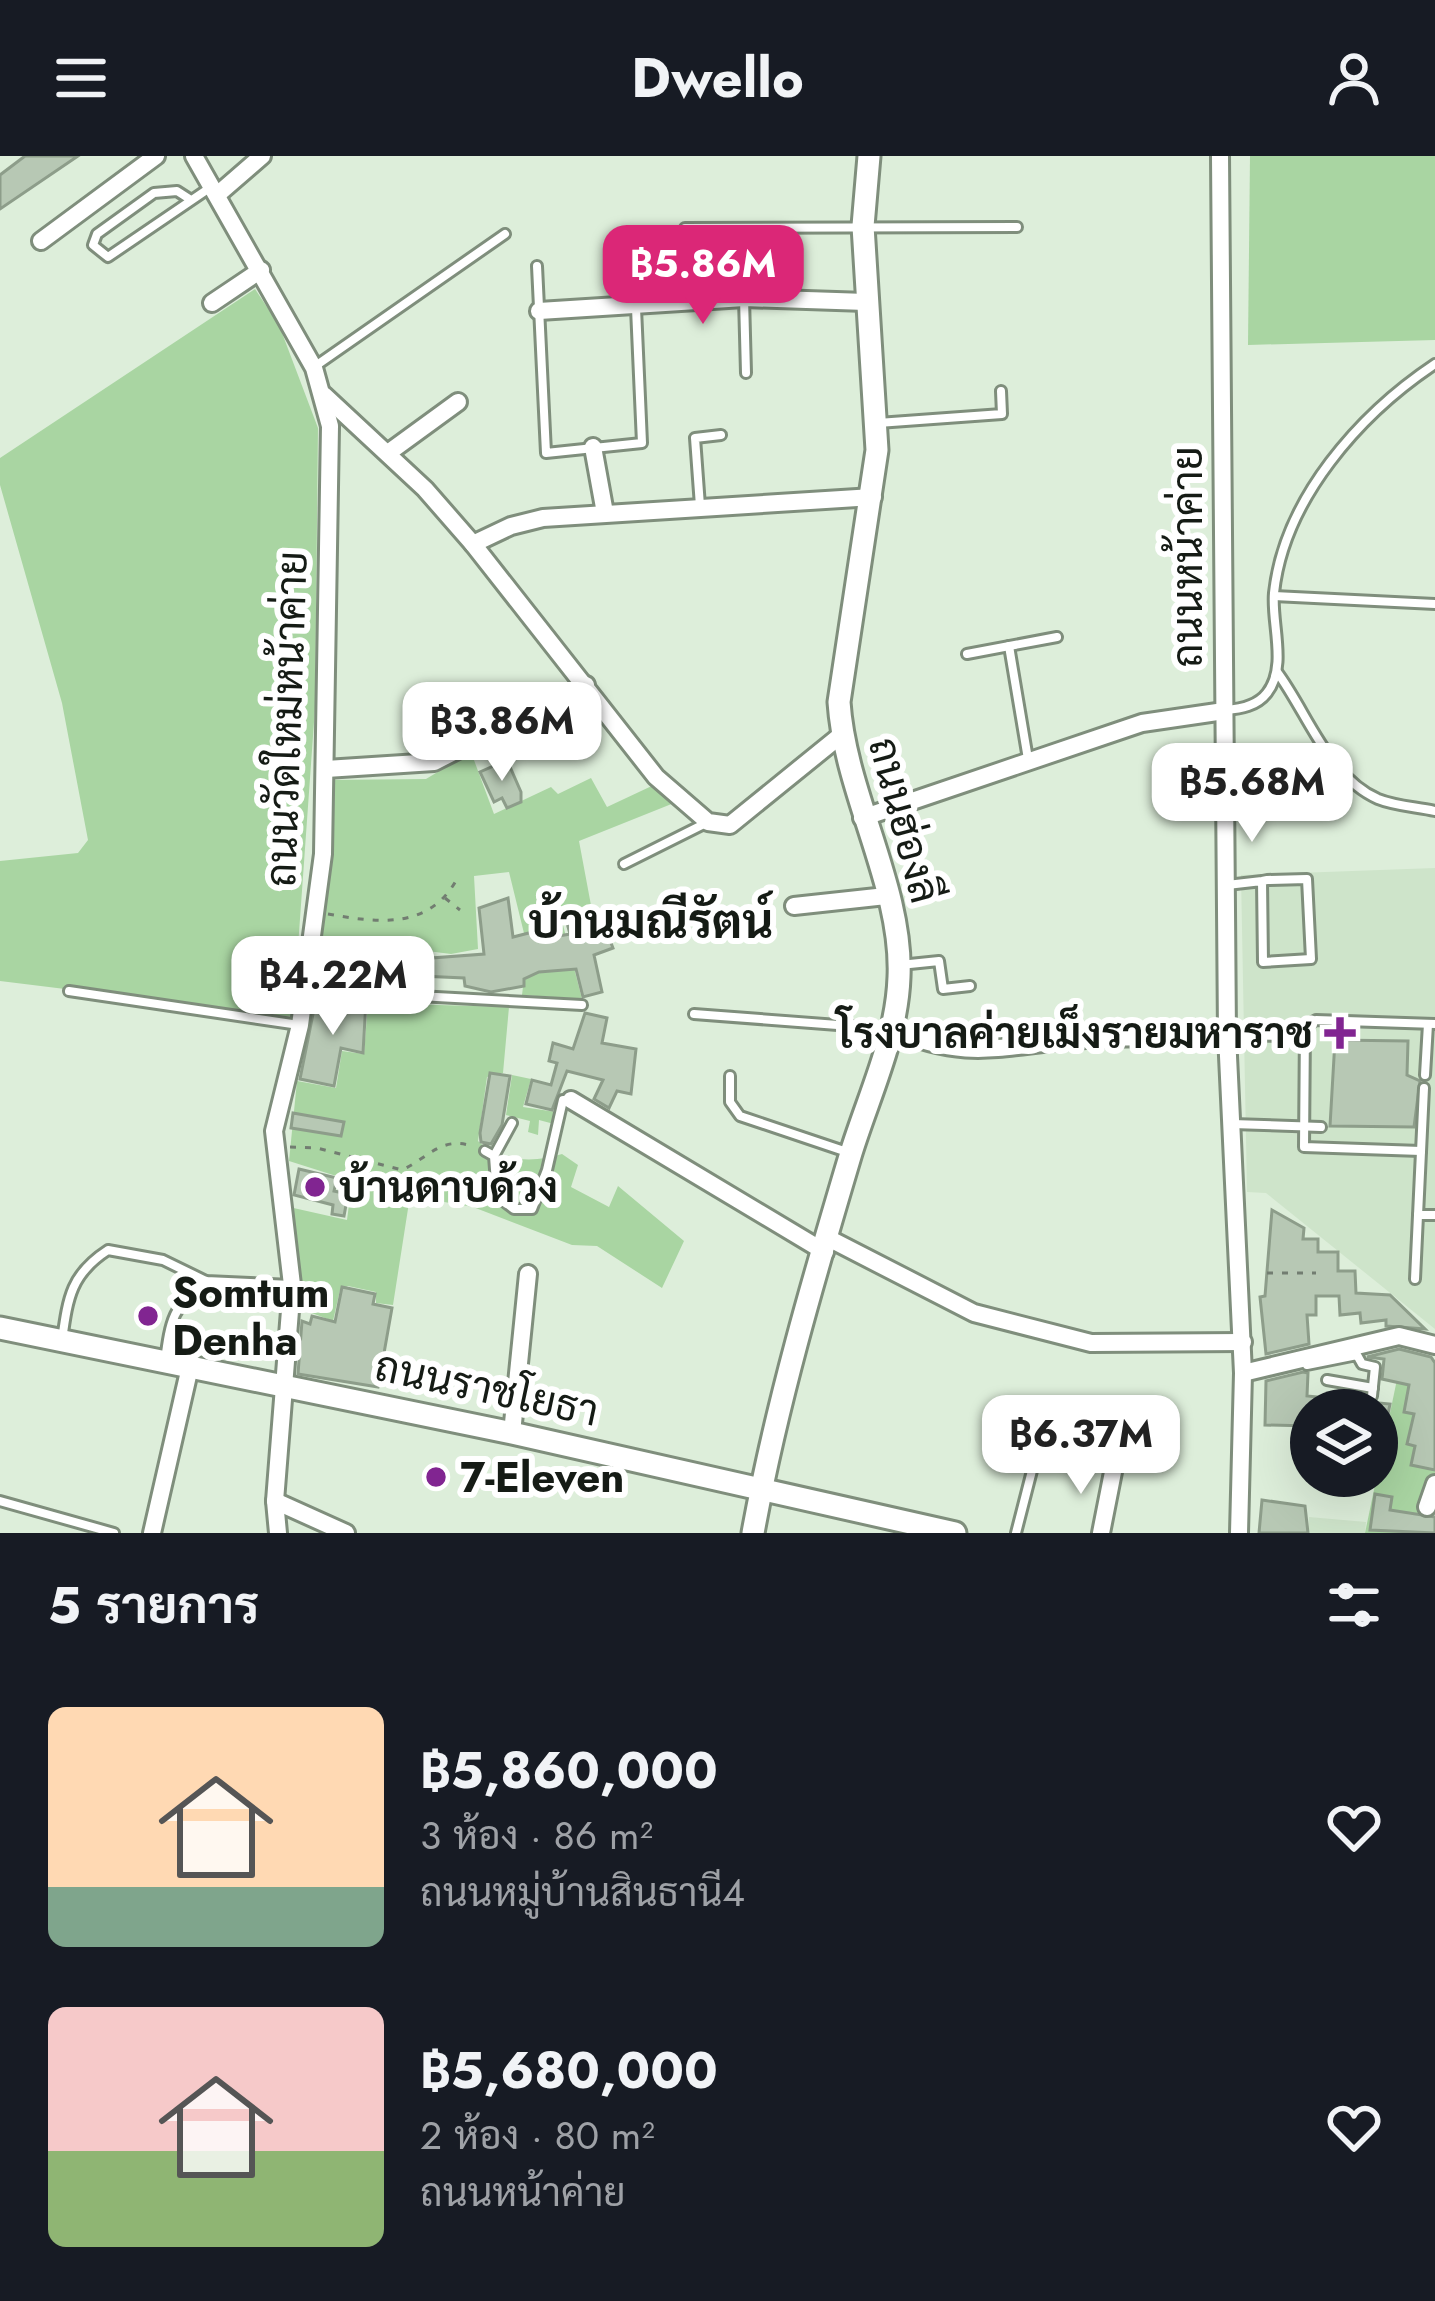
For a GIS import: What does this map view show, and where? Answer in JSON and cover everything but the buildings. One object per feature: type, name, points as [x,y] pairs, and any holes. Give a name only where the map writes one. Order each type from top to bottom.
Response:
[{"type":"street","points":[[41,241],[156,156]]},
{"type":"street","name":"ถนนวัดใหม่หน้าค่าย","points":[[194,156],[314,368],[331,426],[323,854],[300,1025],[274,1131],[292,1285],[275,1501],[278,1533]]},
{"type":"street","points":[[214,191],[262,156]]},
{"type":"street","name":"ถนนฮ่องลี","points":[[753,1533],[761,1487],[851,1153],[892,1029],[898,965],[886,896],[841,735],[841,668],[873,497],[876,423],[863,226],[868,156]]},
{"type":"street","name":"ถนนหน้าค่าย","points":[[1220,156],[1228,1035],[1244,1372],[1239,1533]]},
{"type":"street","points":[[212,303],[261,270]]},
{"type":"street","points":[[539,311],[744,298],[866,302]]},
{"type":"street","points":[[324,395],[388,453],[473,544],[656,777],[708,822],[730,825],[841,735]]},
{"type":"street","points":[[388,453],[458,402]]},
{"type":"street","points":[[593,447],[605,513]]},
{"type":"street","points":[[473,544],[511,526],[605,513],[873,497]]},
{"type":"street","points":[[326,769],[434,762],[586,685]]},
{"type":"street","points":[[862,818],[1142,723],[1224,711]]},
{"type":"street","points":[[794,906],[886,896]]},
{"type":"street","points":[[892,1029],[931,1046],[996,1052],[1084,1039],[1228,1035]]},
{"type":"street","points":[[571,1100],[827,1245],[974,1313],[1091,1343],[1243,1342]]},
{"type":"street","points":[[512,1432],[528,1274]]},
{"type":"street","name":"ถนนราชโยธา","points":[[0,1328],[512,1432],[955,1533]]},
{"type":"street","points":[[1244,1372],[1399,1336],[1435,1345]]},
{"type":"street","points":[[152,1533],[190,1367]]},
{"type":"street","points":[[1101,1533],[1113,1472]]},
{"type":"street","points":[[1427,1507],[1435,1484]]},
{"type":"street","points":[[275,1501],[346,1533]]},
{"type":"lane","points":[[191,200],[177,191],[154,193],[97,234],[93,244],[108,257],[191,200],[214,191]]},
{"type":"lane","points":[[686,228],[1017,227]]},
{"type":"lane","points":[[314,368],[505,234]]},
{"type":"lane","points":[[537,266],[546,453],[642,442],[636,305]]},
{"type":"lane","points":[[744,298],[746,373]]},
{"type":"lane","points":[[1224,711],[1245,709],[1266,694],[1276,670],[1274,596],[1280,560],[1305,501],[1337,452],[1435,364]]},
{"type":"lane","points":[[876,423],[1002,414],[1001,392]]},
{"type":"lane","points":[[700,507],[694,438],[721,435]]},
{"type":"lane","points":[[1274,596],[1435,604]]},
{"type":"lane","points":[[967,654],[1057,637]]},
{"type":"lane","points":[[1009,646],[1028,759]]},
{"type":"lane","points":[[1276,670],[1321,744],[1344,771],[1376,798],[1435,811]]},
{"type":"lane","points":[[624,864],[708,822]]},
{"type":"lane","points":[[1227,885],[1262,881],[1306,879],[1311,958],[1263,962],[1262,881]]},
{"type":"lane","points":[[898,965],[939,962],[943,989],[970,986]]},
{"type":"lane","points":[[303,990],[582,1005]]},
{"type":"lane","points":[[69,991],[300,1025]]},
{"type":"lane","points":[[694,1013],[892,1029]]},
{"type":"lane","points":[[1228,1035],[1288,1036],[1316,1020],[1431,1024],[1425,1075]]},
{"type":"lane","points":[[1305,1026],[1304,1148],[1421,1151]]},
{"type":"lane","points":[[730,1076],[730,1102],[740,1116],[851,1153]]},
{"type":"lane","points":[[1414,1279],[1424,1088]]},
{"type":"lane","points":[[512,1123],[490,1154],[497,1196],[514,1209],[532,1209],[548,1170],[563,1100],[571,1100]]},
{"type":"lane","points":[[1232,1124],[1321,1127]]},
{"type":"lane","points":[[1418,1215],[1435,1215]]},
{"type":"lane","points":[[62,1341],[69,1288],[82,1267],[108,1250],[164,1260],[206,1281],[292,1285]]},
{"type":"lane","points":[[165,1362],[170,1316],[180,1300],[206,1281]]},
{"type":"lane","points":[[1276,1364],[1329,1363],[1357,1355],[1362,1364],[1375,1367],[1372,1392],[1327,1380]]},
{"type":"lane","points":[[1016,1533],[1035,1459]]},
{"type":"lane","points":[[0,1501],[114,1533]]},
{"type":"path","points":[[314,913],[406,920],[431,910],[457,879]]},
{"type":"path","points":[[444,897],[460,910]]},
{"type":"path","points":[[276,1149],[317,1148],[402,1171],[454,1141],[490,1154]]},
{"type":"path","points":[[1268,1273],[1316,1273]]},
{"type":"shaded area","name":"โรงบาลค่ายเม็งรายมหาราช","points":[[1435,868],[1435,1329],[1266,1193],[1247,1192],[1241,875]]},
{"type":"shaded area","points":[[1309,1517],[1366,1522],[1365,1533],[1308,1533]]},
{"type":"green space","points":[[1250,156],[1435,156],[1435,340],[1248,345]]},
{"type":"green space","points":[[255,289],[279,325],[318,428],[315,708],[293,1017],[0,981],[0,861],[78,853],[88,840],[62,703],[0,485],[0,458]]},
{"type":"green space","points":[[471,752],[494,814],[551,787],[558,794],[591,778],[607,807],[656,784],[674,803],[579,841],[593,916],[563,925],[582,999],[522,995],[524,979],[534,974],[509,872],[474,876],[478,949],[451,954],[316,937],[329,780],[426,779]]},
{"type":"green space","points":[[368,1003],[509,1007],[503,1073],[487,1077],[478,1141],[518,1159],[562,1154],[578,1165],[571,1187],[609,1207],[618,1186],[684,1241],[662,1288],[597,1246],[572,1245],[473,1207],[410,1196],[393,1305],[376,1303],[376,1292],[348,1286],[340,1290],[333,1321],[301,1309],[289,1207],[347,1220],[352,1181],[289,1161],[297,1081],[336,1088],[342,1051],[364,1054]]},
{"type":"green space","points":[[512,1075],[531,1079],[523,1107],[556,1112],[554,1124],[539,1120],[538,1135],[528,1132],[530,1121],[506,1115]]},
{"type":"green space","points":[[1400,1365],[1435,1379],[1435,1475],[1420,1533],[1365,1533],[1372,1497],[1398,1497],[1395,1389]]},
{"type":"place","name":"โรงบาลค่ายเม็งรายมหาราช","points":[[1340,1033]]},
{"type":"place","name":"บ้านดาบด้วง","points":[[315,1187]]},
{"type":"place","name":"Somtum Denha","points":[[148,1316]]},
{"type":"place","name":"7-Eleven","points":[[436,1477]]},
{"type":"district","name":"บ้านมณีรัตน์","points":[[651,921]]}]
